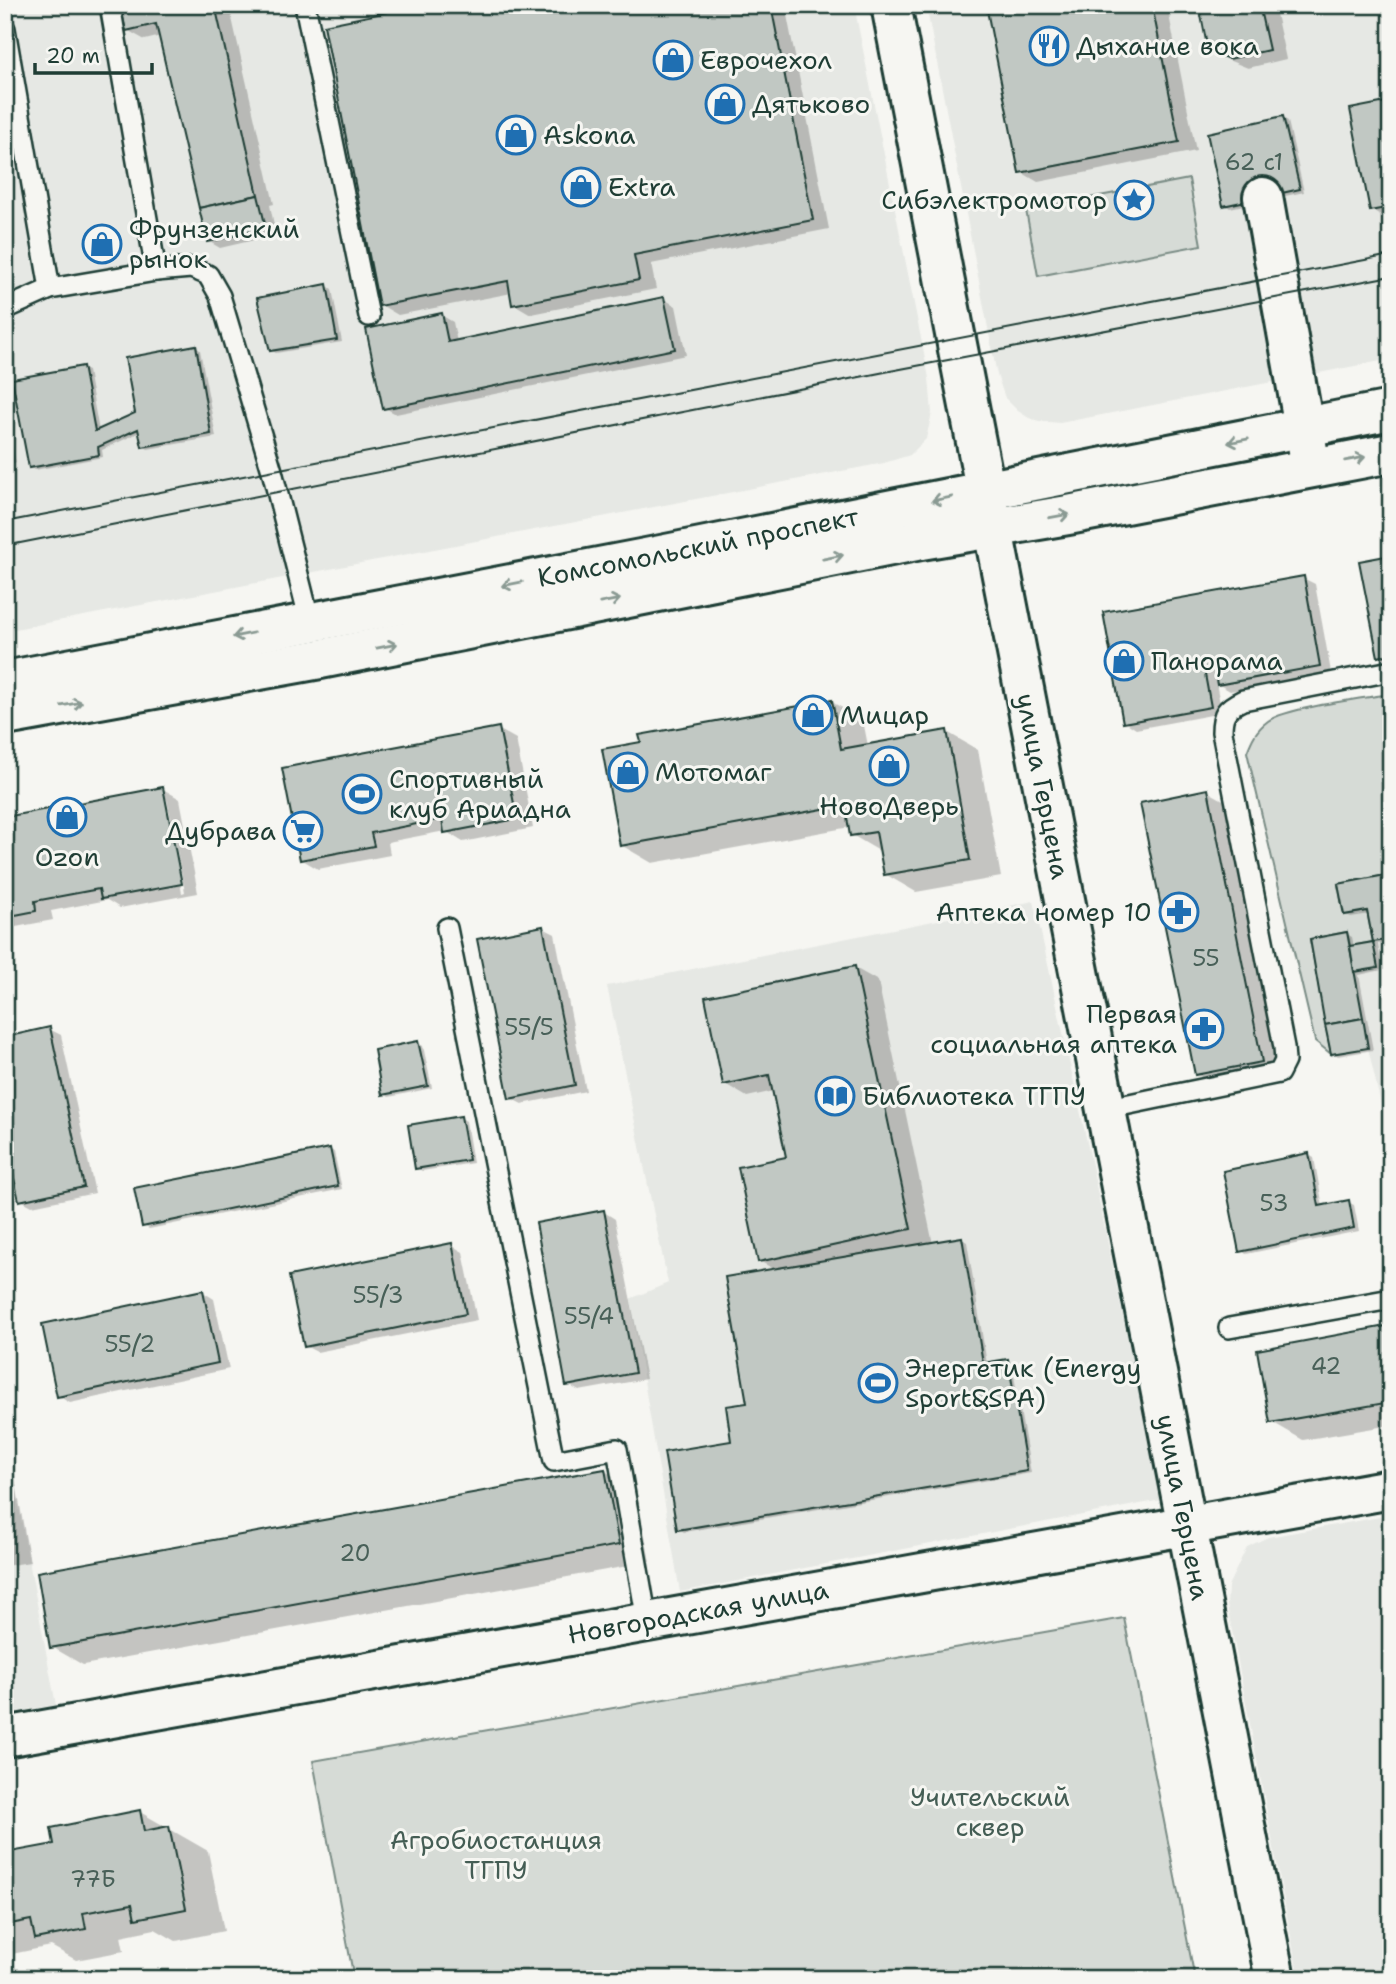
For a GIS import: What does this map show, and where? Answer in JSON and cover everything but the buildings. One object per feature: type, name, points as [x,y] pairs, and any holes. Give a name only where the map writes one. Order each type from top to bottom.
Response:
[{"type":"street","name":"улица Герцена","points":[[891,5],[1275,1979]]},
{"type":"street","points":[[1263,197],[1311,467]]},
{"type":"street","name":"Комсомольский проспект","points":[[5,681],[1391,410]]},
{"type":"street","name":"Комсомольский проспект","points":[[5,716],[320,659],[894,545],[1068,515],[1391,453]]},
{"type":"street","name":"Новгородская улица","points":[[5,1737],[1391,1489]]},
{"type":"lane","points":[[110,5],[156,271]]},
{"type":"lane","points":[[305,5],[369,316]]},
{"type":"lane","points":[[5,29],[50,289]]},
{"type":"lane","points":[[5,309],[50,289],[156,271],[191,268],[208,275],[220,296],[272,471],[310,622]]},
{"type":"lane","points":[[1105,1109],[1279,1073],[1285,1061],[1284,1047],[1222,718],[1230,706],[1243,700],[1391,671]]},
{"type":"lane","points":[[447,928],[554,1461],[617,1449],[647,1621]]},
{"type":"lane","points":[[1229,1328],[1391,1299]]},
{"type":"shaded area","points":[[5,5],[854,5],[929,378],[932,413],[926,439],[910,455],[884,463],[5,631]]},
{"type":"shaded area","points":[[926,5],[1391,5],[1391,359],[1060,423],[1039,421],[1018,411],[1005,398],[997,375]]},
{"type":"shaded area","points":[[1034,901],[1161,1500],[680,1592],[630,1299],[668,1283],[607,986]]},
{"type":"shaded area","points":[[1391,939],[1391,1148],[1354,972],[1378,968],[1373,942]]},
{"type":"shaded area","points":[[5,1432],[56,1705],[5,1714]]},
{"type":"shaded area","points":[[1391,1515],[1391,1979],[1299,1979],[1227,1605],[1228,1586],[1247,1547],[1268,1537]]},
{"type":"green space","points":[[1189,179],[1201,245],[1038,276],[1026,210]]},
{"type":"green space","points":[[1391,694],[1391,874],[1338,884],[1344,915],[1367,911],[1373,942],[1350,946],[1347,932],[1310,939],[1331,1054],[1315,1041],[1247,752],[1260,728],[1277,716],[1326,704]]},
{"type":"green space","name":"Учительский сквер","points":[[1124,1618],[1195,1979],[354,1979],[313,1761]]},
{"type":"tram line","points":[[5,522],[1391,255]]},
{"type":"tram line","points":[[5,546],[890,371],[1391,276]]},
{"type":"place","name":"Дыхание вока","points":[[1049,46]]},
{"type":"place","name":"Еврочехол","points":[[673,60]]},
{"type":"place","name":"Дятьково","points":[[725,104]]},
{"type":"place","name":"Askona","points":[[516,135]]},
{"type":"place","name":"Extra","points":[[581,187]]},
{"type":"place","name":"Сибэлектромотор","points":[[1134,200]]},
{"type":"place","name":"Фрунзенский рынок","points":[[102,244]]},
{"type":"place","name":"Панорама","points":[[1124,661]]},
{"type":"place","name":"Мицар","points":[[813,715]]},
{"type":"place","name":"НовоДверь","points":[[889,766]]},
{"type":"place","name":"Мотомаг","points":[[628,772]]},
{"type":"place","name":"Спортивный клуб Ариадна","points":[[362,794]]},
{"type":"place","name":"Ozon","points":[[67,817]]},
{"type":"place","name":"Дубрава","points":[[303,831]]},
{"type":"place","name":"Аптека номер 10","points":[[1179,912]]},
{"type":"place","name":"Первая социальная аптека","points":[[1204,1029]]},
{"type":"place","name":"Библиотека ТГПУ","points":[[835,1096]]},
{"type":"place","name":"Энергетик (Energy Sport&SPA)","points":[[878,1383]]},
{"type":"park label","name":"Агробиостанция ТГПУ","points":[[496,1854]]}]
